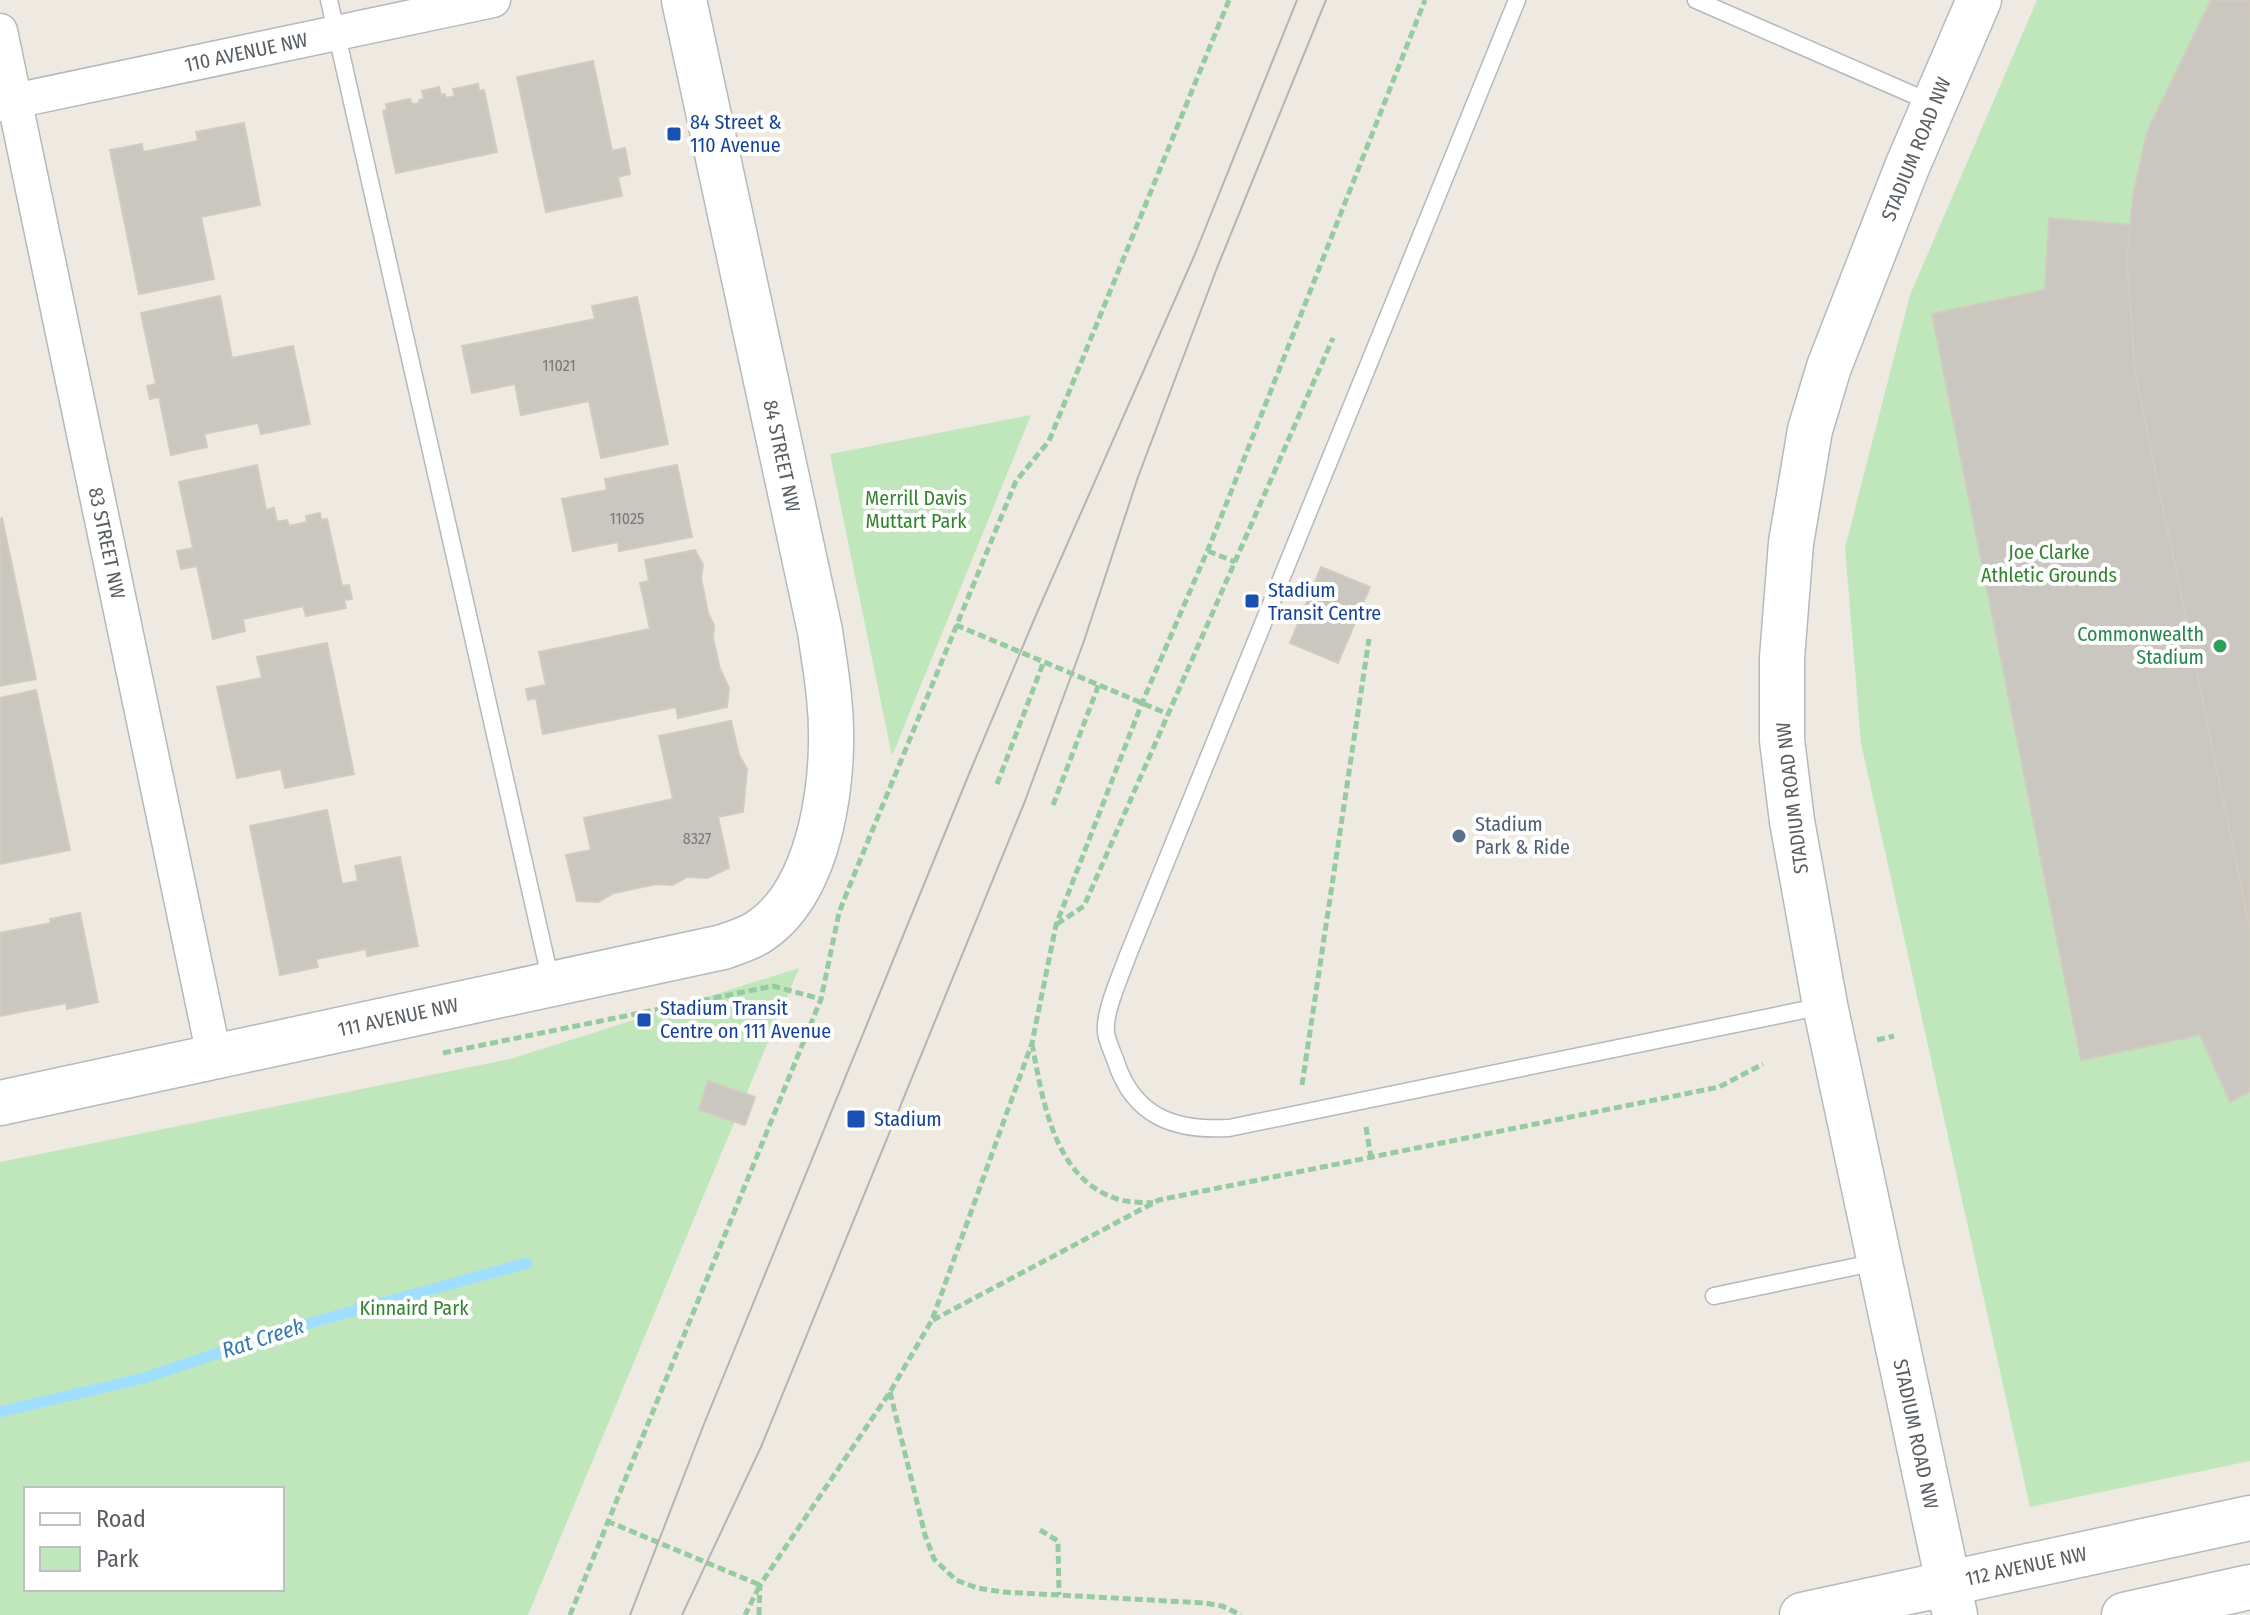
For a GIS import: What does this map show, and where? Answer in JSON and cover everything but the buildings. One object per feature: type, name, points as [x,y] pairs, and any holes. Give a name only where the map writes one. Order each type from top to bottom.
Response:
[{"type":"main road","name":"84 STREET NW","points":[[684,0],[820,631],[830,699],[831,768],[823,813],[813,853],[801,882],[785,908]]},
{"type":"main road","name":"STADIUM ROAD NW","points":[[1952,1599],[1825,1005],[1792,821],[1782,740],[1782,658],[1791,543],[1810,430],[1829,367],[1979,0]]},
{"type":"main road","name":"111 AVENUE NW","points":[[0,1103],[723,947],[757,933],[785,908]]},
{"type":"main road","name":"112 AVENUE NW","points":[[1802,1615],[1952,1599],[2250,1518]]},
{"type":"main road","points":[[2124,1615],[2250,1587]]},
{"type":"street","name":"110 AVENUE NW","points":[[8,103],[493,0]]},
{"type":"street","name":"83 STREET NW","points":[[0,31],[8,103],[214,1056]]},
{"type":"lane","points":[[329,0],[551,985]]},
{"type":"lane","points":[[1517,0],[1128,955],[1112,999],[1106,1032],[1129,1092],[1151,1114],[1174,1124],[1202,1129],[1229,1128],[1825,1005]]},
{"type":"lane","points":[[1696,0],[1934,104]]},
{"type":"lane","points":[[1714,1296],[1879,1261]]},
{"type":"path","points":[[570,1615],[821,999],[839,913],[847,892],[1016,481],[1049,441],[1229,0]]},
{"type":"path","points":[[745,1615],[760,1585],[890,1392],[932,1320],[1032,1043],[1056,925],[1142,703],[1208,551],[1425,0]]},
{"type":"path","points":[[1056,925],[1084,906],[1333,338]]},
{"type":"path","points":[[1208,551],[1235,562]]},
{"type":"path","points":[[956,625],[1168,714]]},
{"type":"path","points":[[1306,1111],[1302,1088],[1369,639]]},
{"type":"path","points":[[997,784],[1044,661]]},
{"type":"path","points":[[1053,805],[1099,684]]},
{"type":"path","points":[[1877,1040],[1894,1036]]},
{"type":"path","points":[[1032,1043],[1042,1097],[1052,1129],[1065,1155],[1080,1174],[1104,1193],[1123,1201],[1154,1203],[1719,1087],[1763,1064]]},
{"type":"path","points":[[1356,1123],[1364,1121],[1371,1158]]},
{"type":"path","points":[[932,1320],[1154,1203]]},
{"type":"path","points":[[890,1392],[925,1535],[934,1559],[956,1580],[977,1588],[1003,1592],[1205,1603],[1222,1606],[1241,1615]]},
{"type":"path","points":[[607,1521],[760,1585]]},
{"type":"path","points":[[1040,1530],[1058,1541],[1059,1595]]},
{"type":"path","points":[[759,1615],[760,1585]]},
{"type":"green space","name":"Joe Clarke Athletic Grounds","points":[[2037,0],[2250,0],[2250,1461],[2030,1507],[1861,743],[1845,548],[1910,295]]},
{"type":"green space","name":"Merrill Davis Muttart Park","points":[[1031,415],[892,756],[830,454]]},
{"type":"green space","name":"Kinnaird Park","points":[[799,968],[528,1615],[0,1615],[0,1162],[510,1059]]},
{"type":"waterway","name":"Rat Creek","points":[[0,1412],[144,1378],[299,1326],[527,1263]]},
{"type":"tram line","points":[[630,1615],[704,1424],[969,774],[1195,254],[1297,0]]},
{"type":"tram line","points":[[682,1615],[761,1447],[1025,801],[1084,641],[1138,477],[1217,268],[1326,0]]},
{"type":"place","name":"84 Street & 110 Avenue","points":[[674,134]]},
{"type":"place","name":"Stadium Transit Centre","points":[[1252,601]]},
{"type":"place","name":"Commonwealth Stadium","points":[[2220,646]]},
{"type":"place","name":"Stadium Park & Ride","points":[[1459,836]]},
{"type":"place","name":"Stadium Transit Centre on 111 Avenue","points":[[644,1020]]},
{"type":"place","name":"Stadium","points":[[856,1119]]}]
